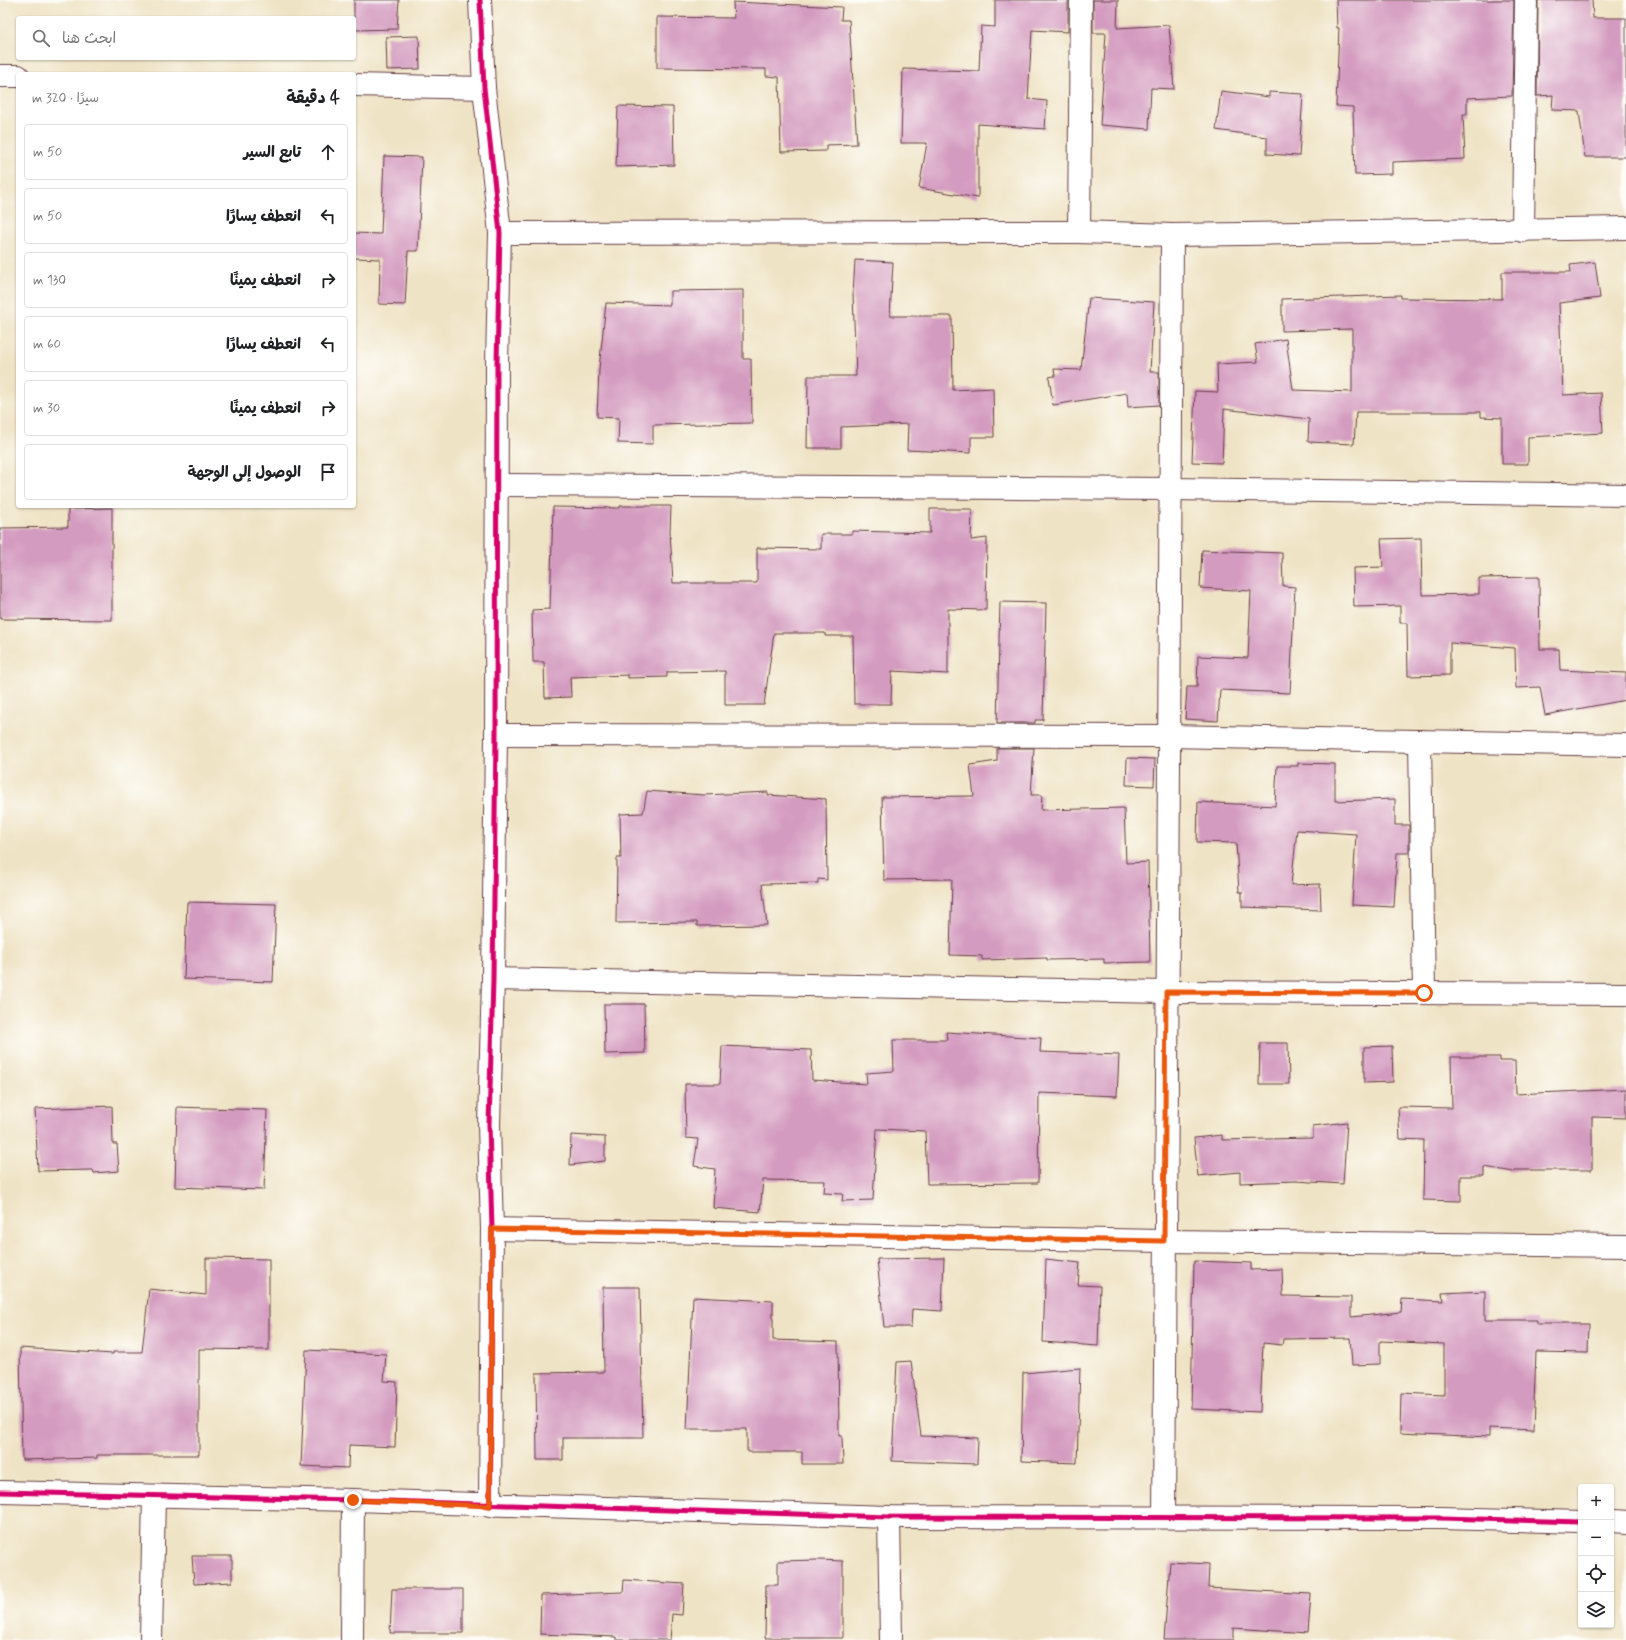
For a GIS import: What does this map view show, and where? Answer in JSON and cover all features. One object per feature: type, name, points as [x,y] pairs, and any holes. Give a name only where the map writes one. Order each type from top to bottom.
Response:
[{"type":"street","points":[[480,0],[484,88],[500,233],[497,363],[498,485],[493,979],[489,1125],[492,1229],[490,1506]]},
{"type":"street","points":[[1079,232],[1081,0]]},
{"type":"street","points":[[1523,231],[1526,0]]},
{"type":"street","points":[[0,76],[16,76]]},
{"type":"street","points":[[356,85],[484,88]]},
{"type":"street","points":[[500,233],[1079,232],[1172,235],[1523,231],[1626,228]]},
{"type":"street","points":[[1164,1517],[1164,1241],[1172,489],[1172,235]]},
{"type":"street","points":[[498,485],[1172,489],[1626,494]]},
{"type":"street","points":[[496,735],[1169,736],[1626,745]]},
{"type":"street","points":[[1420,741],[1424,993]]},
{"type":"street","points":[[493,979],[1166,992],[1626,994]]},
{"type":"street","points":[[492,1229],[1164,1241],[1626,1246]]},
{"type":"street","points":[[0,1492],[353,1500],[490,1506],[889,1517],[1441,1518],[1578,1522]]},
{"type":"street","points":[[151,1640],[154,1496]]},
{"type":"street","points":[[352,1640],[353,1500]]},
{"type":"street","points":[[889,1517],[891,1640]]},
{"type":"street","points":[[1614,1522],[1626,1523]]},
{"type":"building","points":[[354,0],[399,0],[397,29],[356,30],[356,16],[354,16]]},
{"type":"building","points":[[995,0],[1068,0],[1068,32],[1032,30],[1028,99],[1047,101],[1045,129],[978,124],[978,198],[919,188],[927,143],[901,143],[903,69],[979,71],[981,26],[995,27]]},
{"type":"building","points":[[1093,0],[1118,0],[1117,28],[1169,25],[1174,89],[1151,88],[1149,129],[1100,125],[1106,33],[1093,33]]},
{"type":"building","points":[[1336,0],[1514,0],[1512,96],[1467,98],[1467,114],[1463,114],[1465,159],[1392,162],[1392,174],[1355,175],[1353,107],[1336,106],[1339,28],[1337,28]]},
{"type":"building","points":[[1538,0],[1592,0],[1593,18],[1626,18],[1626,157],[1585,157],[1579,111],[1552,110],[1553,95],[1537,96]]},
{"type":"building","points":[[733,2],[842,7],[841,20],[849,20],[857,144],[826,145],[826,151],[781,152],[779,77],[766,76],[766,69],[657,68],[657,17],[734,18]]},
{"type":"building","points":[[419,36],[420,69],[387,70],[386,37]]},
{"type":"building","points":[[1221,91],[1269,97],[1269,92],[1303,94],[1299,156],[1267,154],[1267,137],[1216,130]]},
{"type":"building","points":[[618,106],[673,107],[674,165],[616,167]]},
{"type":"building","points":[[384,156],[422,157],[418,251],[408,251],[405,305],[379,304],[380,259],[356,258],[356,233],[381,234]]},
{"type":"building","points":[[855,260],[893,262],[890,316],[952,316],[953,390],[993,388],[994,437],[971,437],[971,453],[907,450],[908,424],[841,427],[841,448],[807,448],[808,376],[856,376],[853,294]]},
{"type":"building","points":[[1595,262],[1600,298],[1559,303],[1563,395],[1601,393],[1603,433],[1528,437],[1528,464],[1502,464],[1502,418],[1481,417],[1481,412],[1356,412],[1354,444],[1308,442],[1309,419],[1224,409],[1222,463],[1192,462],[1195,391],[1218,392],[1217,364],[1258,362],[1255,344],[1286,339],[1293,390],[1352,392],[1352,329],[1282,331],[1282,299],[1401,295],[1401,298],[1502,299],[1502,272],[1571,272],[1570,265]]},
{"type":"building","points":[[743,290],[743,359],[751,359],[752,423],[653,425],[653,444],[618,443],[619,418],[597,417],[599,369],[606,303],[670,305],[670,291]]},
{"type":"building","points":[[1089,298],[1154,302],[1150,372],[1159,372],[1159,405],[1128,407],[1127,393],[1053,405],[1049,377],[1055,376],[1054,369],[1081,370]]},
{"type":"building","points":[[620,506],[671,506],[670,532],[673,583],[757,583],[757,548],[821,549],[821,534],[852,534],[852,531],[930,533],[930,509],[972,509],[971,540],[987,538],[986,610],[948,609],[948,674],[892,671],[891,704],[854,704],[853,636],[825,636],[825,633],[774,633],[764,705],[725,705],[725,671],[667,672],[667,677],[628,678],[628,675],[570,677],[571,697],[545,698],[544,662],[533,662],[532,610],[550,609],[553,507],[620,508]]},
{"type":"building","points":[[112,508],[112,620],[0,619],[0,528],[68,527],[68,509]]},
{"type":"building","points":[[1421,538],[1422,595],[1479,594],[1479,578],[1539,577],[1540,649],[1559,649],[1560,670],[1626,673],[1626,700],[1545,715],[1540,687],[1516,688],[1515,648],[1450,643],[1450,675],[1408,676],[1407,623],[1400,623],[1400,606],[1354,607],[1353,568],[1383,567],[1381,539]]},
{"type":"building","points":[[1202,550],[1282,553],[1283,586],[1295,587],[1290,693],[1220,690],[1218,721],[1185,719],[1187,687],[1197,687],[1198,656],[1248,658],[1251,591],[1200,588]]},
{"type":"building","points":[[1000,602],[1046,603],[1043,720],[1035,720],[1035,723],[997,723]]},
{"type":"building","points":[[997,748],[1034,748],[1031,795],[1042,795],[1041,810],[1124,808],[1126,863],[1148,862],[1150,962],[1104,963],[1104,959],[1047,960],[1047,958],[982,960],[982,956],[950,955],[952,879],[884,880],[882,797],[974,796],[970,765],[997,761]]},
{"type":"building","points":[[1127,758],[1155,759],[1154,786],[1126,785]]},
{"type":"building","points":[[1298,763],[1335,764],[1335,801],[1395,799],[1395,825],[1409,825],[1409,853],[1397,853],[1394,907],[1352,905],[1356,834],[1297,830],[1291,885],[1320,884],[1321,910],[1242,907],[1242,892],[1239,892],[1236,843],[1197,842],[1198,802],[1275,806],[1277,766],[1298,766]]},
{"type":"building","points":[[647,791],[704,795],[768,792],[768,795],[826,799],[827,880],[818,879],[818,883],[762,884],[767,925],[697,926],[697,922],[616,923],[617,858],[621,858],[620,814],[643,813]]},
{"type":"building","points":[[187,902],[276,904],[273,982],[184,979]]},
{"type":"building","points":[[604,1004],[644,1004],[645,1053],[605,1054]]},
{"type":"building","points":[[946,1032],[1041,1038],[1040,1052],[1119,1055],[1117,1096],[1039,1093],[1038,1183],[927,1184],[925,1131],[877,1129],[873,1200],[842,1201],[843,1194],[824,1193],[825,1181],[763,1180],[760,1212],[713,1208],[715,1169],[694,1166],[698,1139],[686,1138],[685,1084],[720,1084],[722,1046],[811,1050],[812,1080],[867,1084],[866,1073],[894,1071],[893,1040],[947,1040]]},
{"type":"building","points":[[1260,1043],[1288,1043],[1289,1084],[1259,1084]]},
{"type":"building","points":[[1392,1046],[1393,1082],[1364,1083],[1364,1047]]},
{"type":"building","points":[[1451,1057],[1500,1057],[1500,1061],[1515,1061],[1516,1094],[1626,1089],[1626,1118],[1592,1117],[1592,1170],[1515,1170],[1514,1172],[1484,1167],[1484,1176],[1461,1176],[1461,1201],[1423,1200],[1424,1140],[1400,1139],[1398,1107],[1452,1108]]},
{"type":"building","points":[[112,1106],[113,1144],[117,1144],[119,1171],[94,1173],[93,1170],[38,1171],[35,1109]]},
{"type":"building","points":[[177,1107],[267,1110],[264,1190],[175,1187]]},
{"type":"building","points":[[1347,1122],[1343,1184],[1295,1181],[1240,1183],[1240,1172],[1198,1176],[1194,1138],[1222,1135],[1222,1140],[1313,1138],[1313,1126]]},
{"type":"building","points":[[571,1135],[605,1137],[605,1161],[570,1165]]},
{"type":"building","points":[[206,1258],[269,1259],[269,1350],[199,1349],[199,1455],[97,1455],[97,1458],[22,1460],[20,1348],[113,1354],[113,1352],[142,1352],[149,1289],[206,1295]]},
{"type":"building","points":[[944,1258],[942,1311],[912,1309],[911,1327],[884,1327],[877,1259]]},
{"type":"building","points":[[1046,1259],[1080,1263],[1078,1285],[1100,1286],[1098,1346],[1043,1342]]},
{"type":"building","points":[[1194,1261],[1251,1263],[1251,1270],[1282,1269],[1283,1296],[1351,1297],[1351,1317],[1401,1312],[1402,1299],[1443,1301],[1442,1293],[1485,1291],[1485,1320],[1537,1320],[1537,1323],[1589,1323],[1588,1353],[1536,1352],[1533,1430],[1489,1428],[1489,1437],[1400,1433],[1401,1393],[1444,1395],[1444,1344],[1380,1341],[1380,1364],[1352,1365],[1350,1338],[1283,1339],[1282,1345],[1263,1343],[1260,1412],[1191,1409]]},
{"type":"building","points":[[603,1287],[640,1287],[643,1438],[563,1438],[563,1460],[537,1460],[536,1373],[604,1372]]},
{"type":"building","points":[[693,1297],[773,1301],[773,1340],[838,1342],[839,1436],[842,1436],[843,1464],[802,1464],[802,1452],[747,1452],[747,1429],[687,1429]]},
{"type":"building","points":[[306,1350],[386,1354],[384,1381],[397,1382],[395,1447],[349,1445],[348,1468],[301,1466]]},
{"type":"building","points":[[911,1361],[921,1436],[978,1438],[977,1464],[892,1461],[897,1362]]},
{"type":"building","points":[[1080,1368],[1077,1463],[1021,1461],[1023,1373]]},
{"type":"building","points":[[192,1556],[232,1556],[232,1582],[194,1584]]},
{"type":"building","points":[[778,1561],[843,1561],[843,1638],[765,1638],[766,1585],[778,1585]]},
{"type":"building","points":[[1170,1562],[1209,1564],[1208,1588],[1311,1594],[1308,1633],[1233,1628],[1233,1640],[1164,1640]]},
{"type":"building","points":[[624,1580],[684,1584],[682,1615],[672,1614],[670,1640],[617,1640],[617,1637],[540,1634],[541,1595],[623,1592]]},
{"type":"building","points":[[392,1589],[463,1589],[463,1633],[390,1633]]},
{"type":"cycle path","points":[[480,0],[484,88],[500,233],[497,363],[496,735],[493,979],[489,1125],[492,1229],[490,1506]]},
{"type":"cycle path","points":[[0,1492],[353,1500],[889,1517],[1441,1518],[1578,1522]]},
{"type":"route","points":[[353,1500],[490,1506],[492,1229],[1164,1241],[1166,992],[1424,993]]}]
